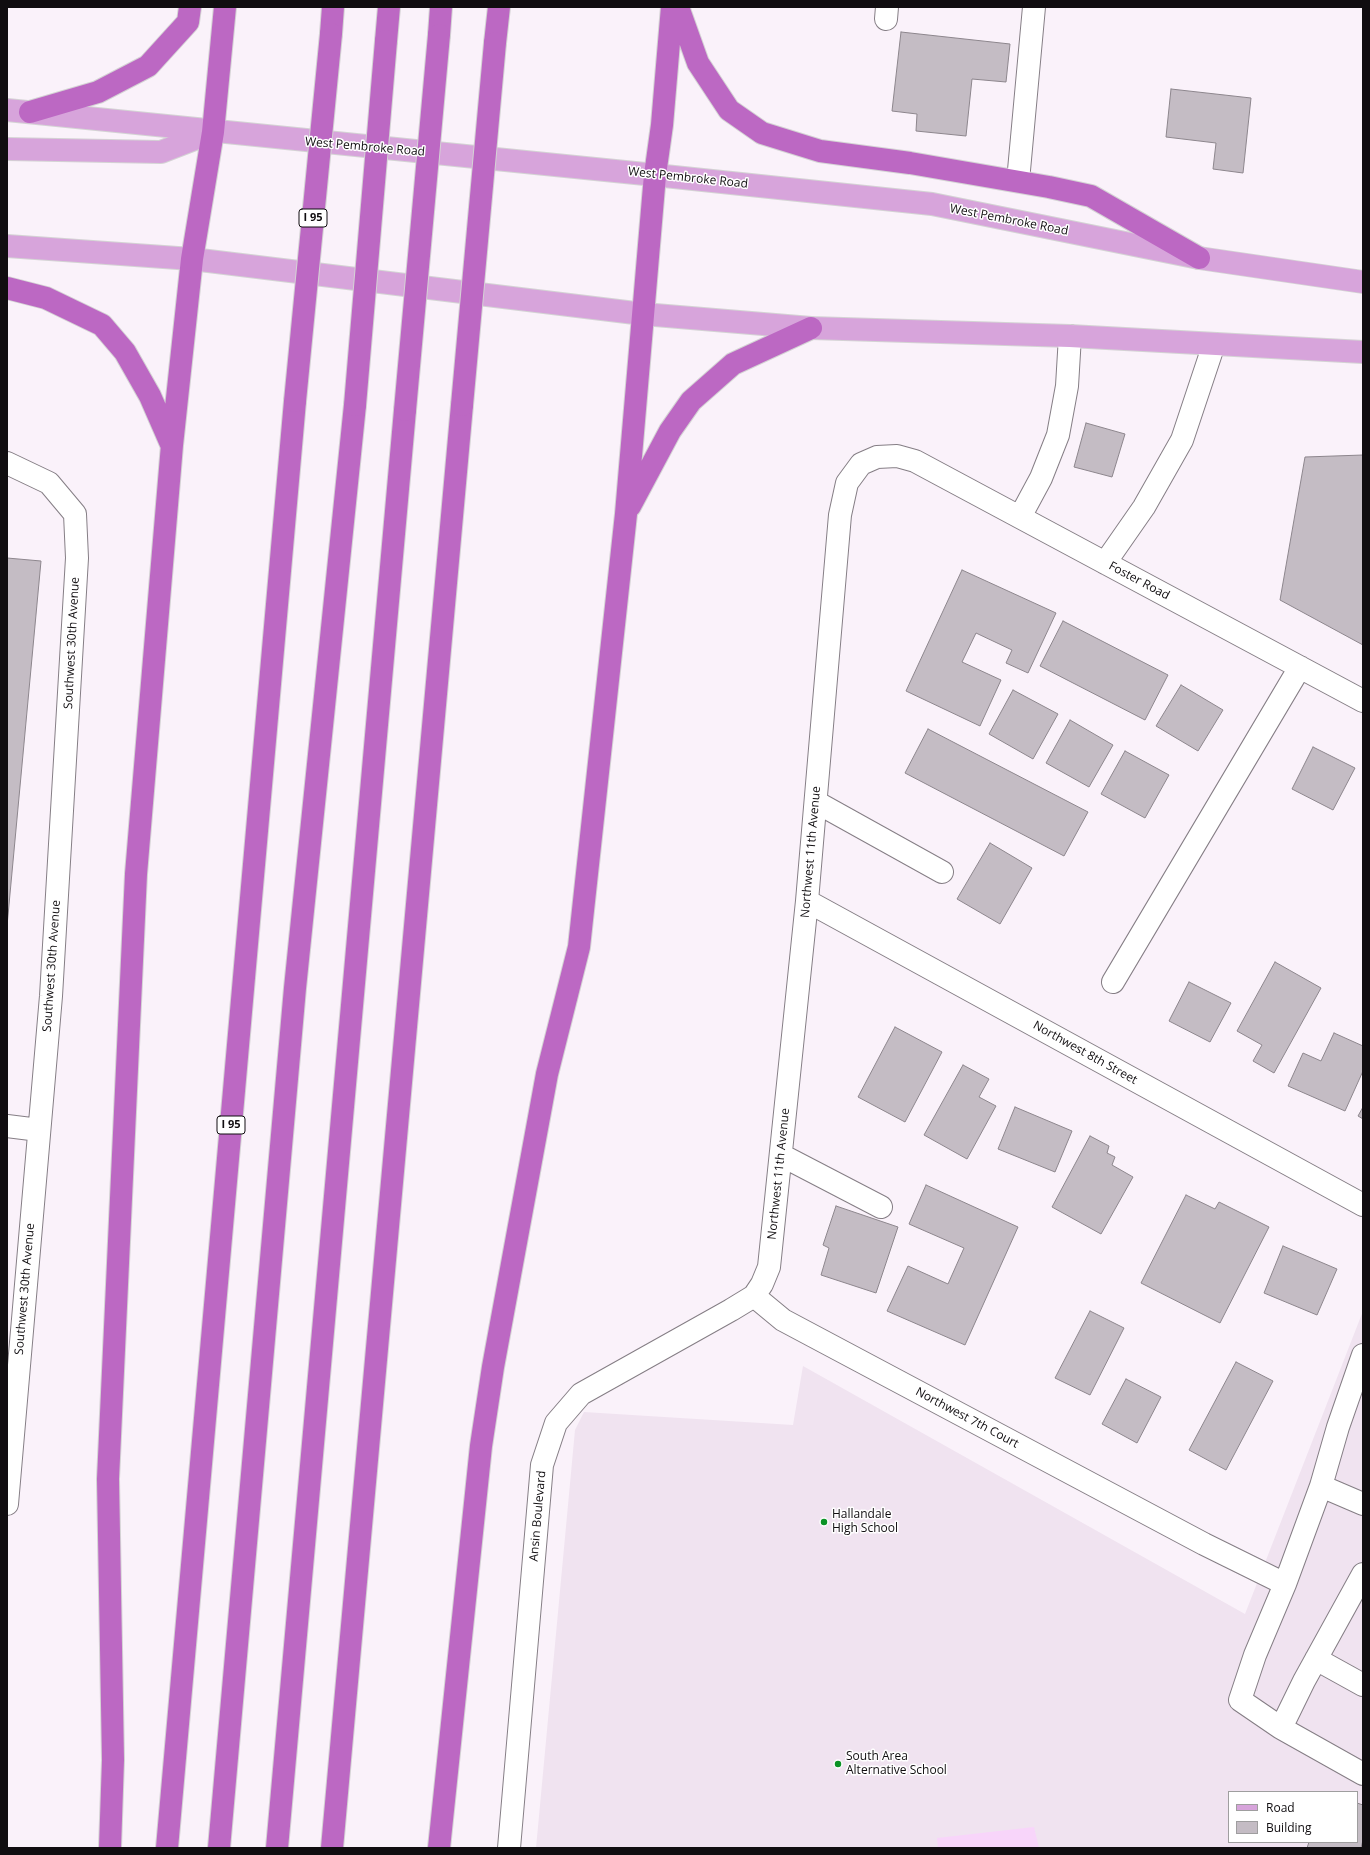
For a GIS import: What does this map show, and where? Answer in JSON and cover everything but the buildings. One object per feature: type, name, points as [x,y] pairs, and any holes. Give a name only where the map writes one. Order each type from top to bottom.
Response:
[{"type":"highway","points":[[30,112],[98,92],[148,66],[188,22],[190,7]]},
{"type":"highway","points":[[110,1848],[113,1760],[108,1479],[136,874],[172,444],[192,259],[214,132],[225,7]]},
{"type":"highway","name":"I 95","points":[[167,1848],[295,401],[333,7]]},
{"type":"highway","points":[[219,1848],[295,988],[355,405],[388,7]]},
{"type":"highway","points":[[277,1848],[441,7]]},
{"type":"highway","points":[[332,1848],[499,7]]},
{"type":"highway","points":[[438,1848],[481,1446],[493,1367],[547,1074],[579,947],[626,514],[655,175],[662,125],[672,7]]},
{"type":"highway","points":[[678,7],[698,63],[729,110],[762,133],[820,151],[910,163],[1018,181],[1091,196],[1199,258]]},
{"type":"highway","points":[[7,288],[46,298],[102,325],[125,352],[150,396],[172,444]]},
{"type":"highway","points":[[626,514],[670,431],[691,401],[733,364],[811,328]]},
{"type":"main road","name":"West Pembroke Road","points":[[7,110],[932,204],[1199,258],[1363,282]]},
{"type":"main road","points":[[7,149],[161,152],[214,132]]},
{"type":"main road","points":[[7,246],[192,259],[643,314],[811,328],[1070,336],[1363,352]]},
{"type":"street","points":[[1018,181],[1034,7]]},
{"type":"street","points":[[1020,517],[1041,478],[1058,435],[1067,386],[1070,336]]},
{"type":"street","points":[[1105,563],[1144,507],[1182,440],[1214,344]]},
{"type":"street","name":"Northwest 11th Avenue","points":[[754,1296],[762,1284],[769,1267],[807,901],[840,515],[847,483],[861,464],[877,457],[897,456],[915,461]]},
{"type":"street","name":"Foster Road","points":[[915,461],[1363,701]]},
{"type":"street","name":"Southwest 30th Avenue","points":[[7,463],[49,483],[75,514],[76,566],[51,996],[39,1130],[15,1320],[7,1504]]},
{"type":"street","points":[[1113,982],[1300,667]]},
{"type":"street","points":[[816,802],[942,872]]},
{"type":"street","name":"Northwest 8th Street","points":[[807,901],[1363,1205]]},
{"type":"street","points":[[7,1126],[39,1130]]},
{"type":"street","points":[[781,1155],[881,1207]]},
{"type":"street","name":"Northwest 7th Court","points":[[754,1296],[783,1320],[1185,1534],[1285,1584]]},
{"type":"street","name":"Ansin Boulevard","points":[[509,1848],[542,1465],[556,1423],[581,1394],[732,1310],[754,1296]]},
{"type":"street","points":[[1363,1355],[1359,1380],[1338,1427],[1321,1486],[1285,1584],[1255,1655],[1240,1700],[1281,1728],[1363,1774]]},
{"type":"street","points":[[1321,1486],[1363,1504]]},
{"type":"street","points":[[1281,1728],[1316,1658],[1360,1587]]},
{"type":"street","points":[[1316,1658],[1363,1685]]},
{"type":"shaded area","name":"Hallandale High School","points":[[1363,1311],[1363,1848],[536,1848],[575,1430],[584,1412],[793,1425],[803,1366],[1245,1614]]},
{"type":"shaded area","points":[[1034,1827],[1039,1848],[938,1848],[937,1838]]},
{"type":"place","name":"Hallandale High School","points":[[824,1522]]},
{"type":"place","name":"South Area Alternative School","points":[[838,1764]]}]
